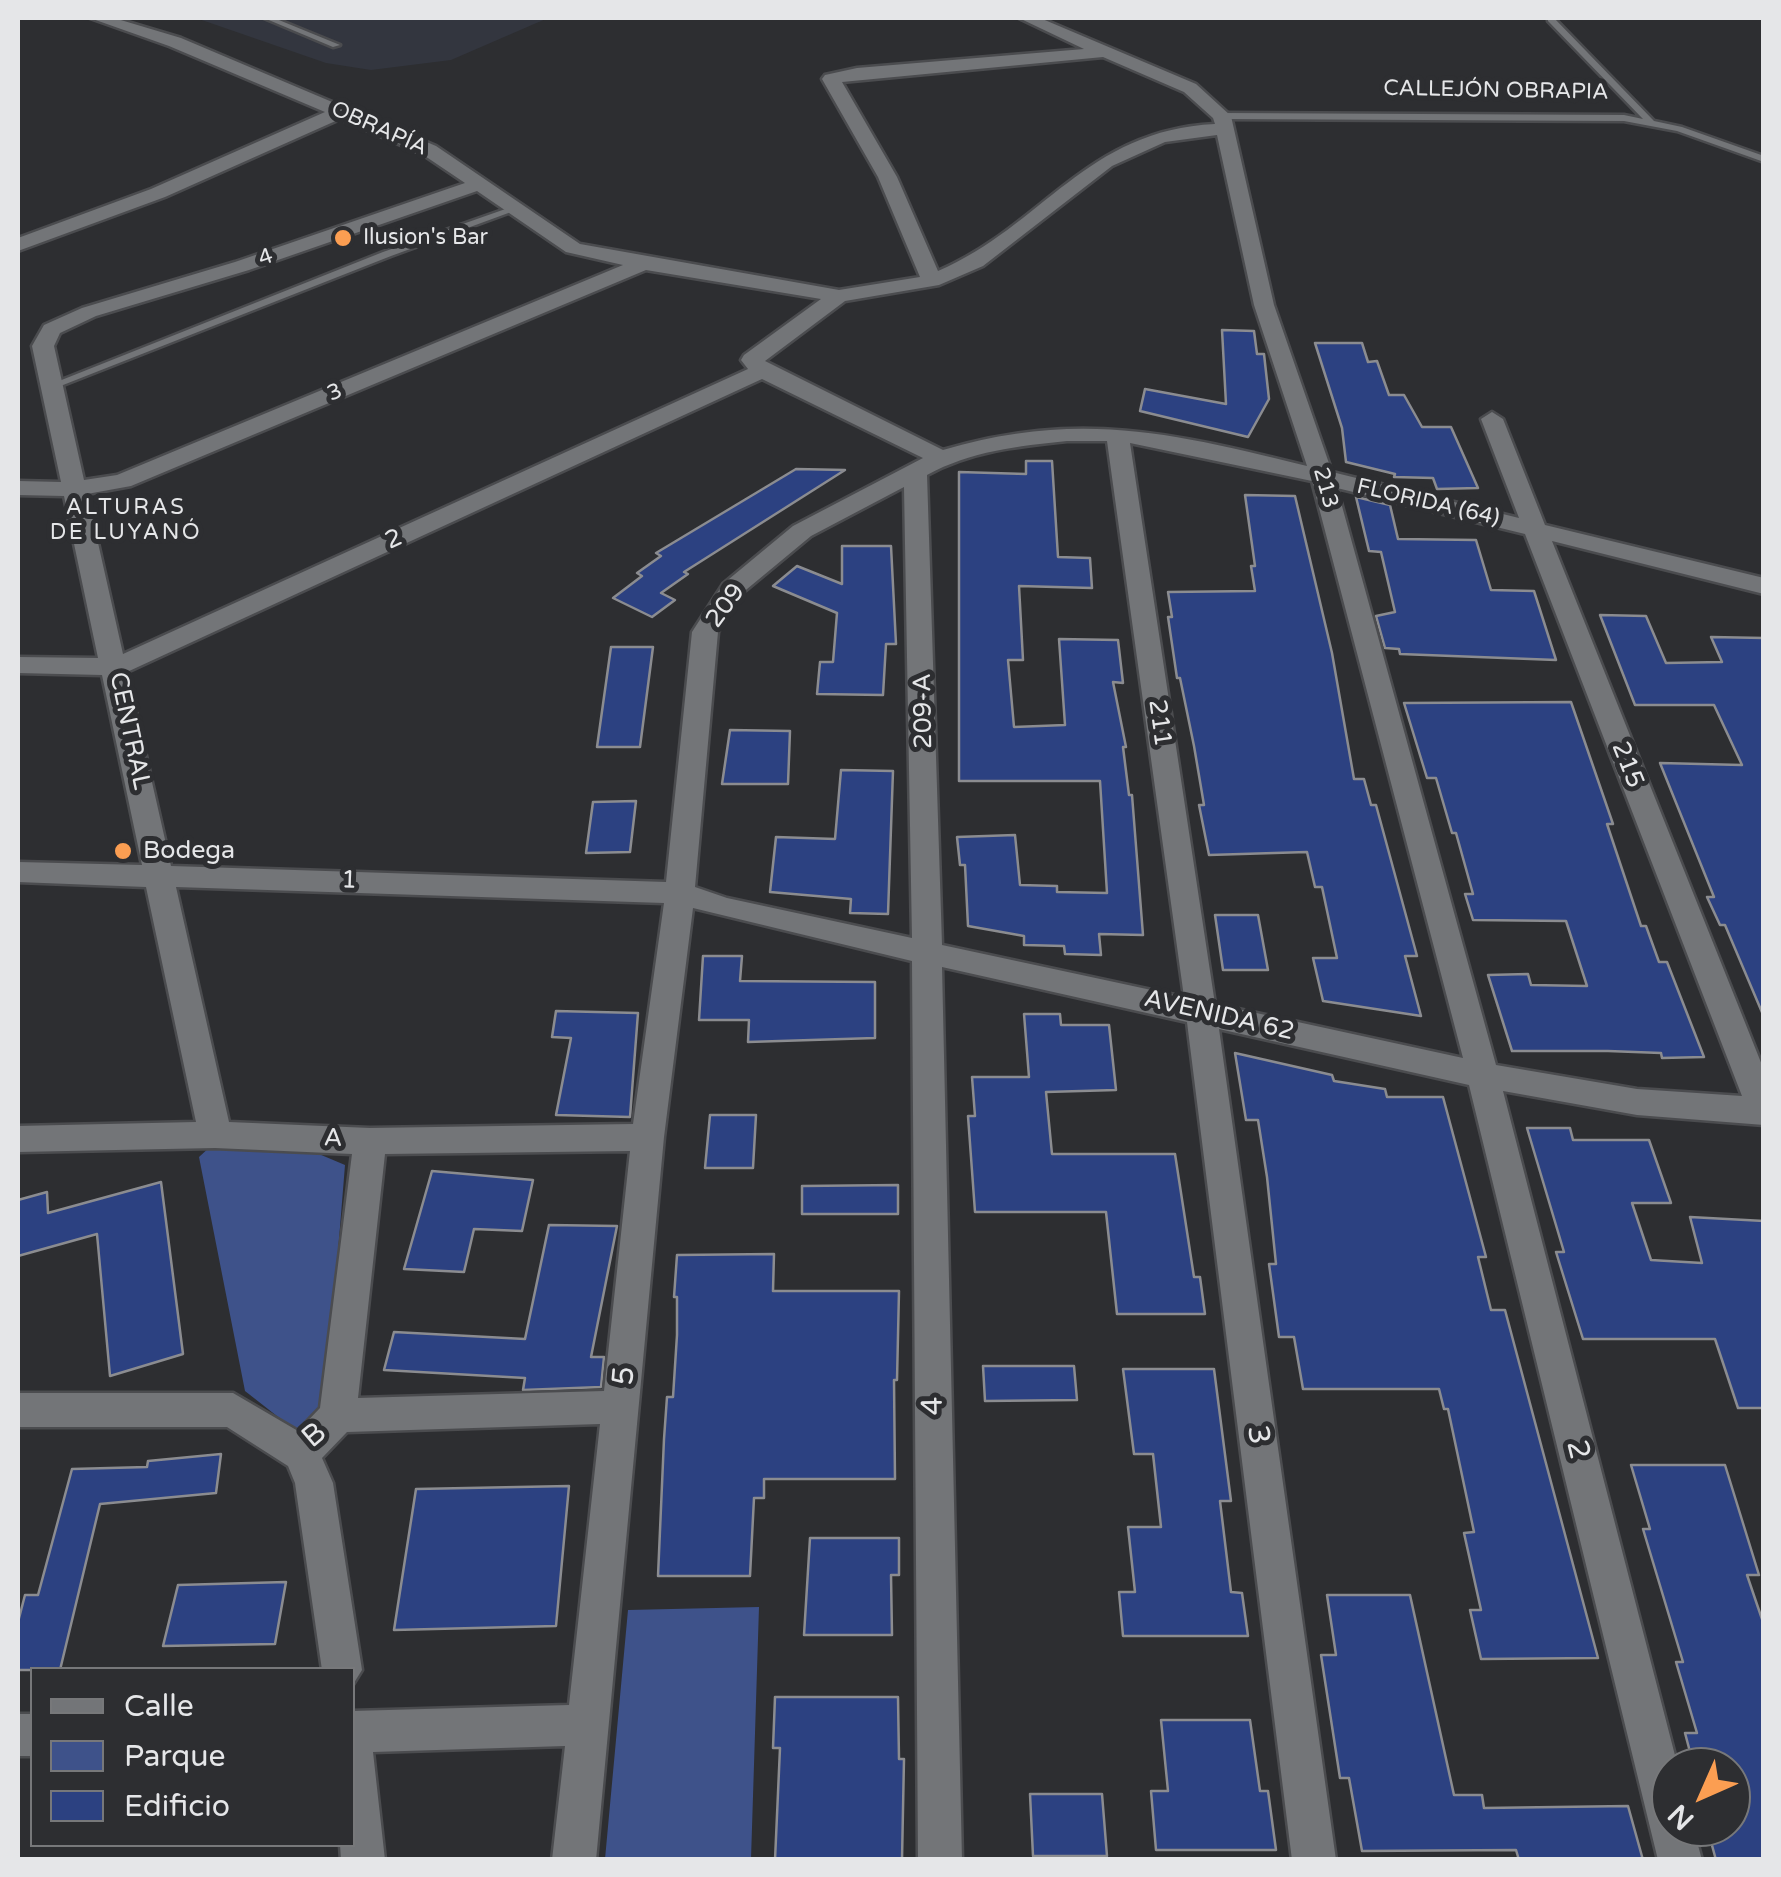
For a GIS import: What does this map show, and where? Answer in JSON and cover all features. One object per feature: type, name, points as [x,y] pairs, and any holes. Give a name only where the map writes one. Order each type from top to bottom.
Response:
[{"type":"street","name":"OBRAPÍA","points":[[98,18],[175,42],[430,150],[573,248],[644,264]]},
{"type":"street","points":[[1026,18],[1111,51],[1190,88],[1223,122]]},
{"type":"street","points":[[932,281],[908,218],[866,132],[830,80],[857,73],[1111,51]]},
{"type":"street","points":[[18,245],[158,193],[343,112]]},
{"type":"street","name":"CALLEJÓN OBRAPIA","points":[[644,264],[839,296],[932,281],[976,262],[1105,162],[1159,138],[1223,122]]},
{"type":"street","name":"213","points":[[1223,122],[1264,305],[1323,479],[1482,1075]]},
{"type":"street","name":"4","points":[[18,346],[47,338],[90,312],[242,266],[480,184]]},
{"type":"street","name":"3","points":[[18,488],[75,489],[123,480],[644,264]]},
{"type":"street","name":"2","points":[[18,665],[116,667],[757,366],[839,296]]},
{"type":"street","name":"CENTRAL","points":[[47,338],[75,489],[215,1135]]},
{"type":"street","points":[[757,366],[941,458]]},
{"type":"street","name":"215","points":[[1492,419],[1763,1111]]},
{"type":"street","name":"FLORIDA (64)","points":[[914,470],[941,458],[1024,438],[1117,434],[1238,456],[1764,586]]},
{"type":"street","name":"211","points":[[1117,434],[1201,1012]]},
{"type":"street","name":"209","points":[[680,893],[705,632],[732,589],[802,530],[914,470]]},
{"type":"street","name":"209-A","points":[[914,470],[923,671],[928,952]]},
{"type":"street","name":"1","points":[[18,872],[680,893]]},
{"type":"street","name":"AVENIDA 62","points":[[680,893],[724,908],[1482,1075],[1637,1102],[1763,1111]]},
{"type":"street","name":"5","points":[[574,1860],[648,1137],[680,893]]},
{"type":"street","name":"4","points":[[928,952],[940,1860]]},
{"type":"street","name":"3","points":[[1201,1012],[1314,1860]]},
{"type":"street","name":"2","points":[[1482,1075],[1651,1747]]},
{"type":"street","name":"A","points":[[18,1139],[215,1135],[370,1141],[648,1137]]},
{"type":"street","points":[[338,1415],[370,1141]]},
{"type":"street","name":"B","points":[[18,1410],[233,1410],[301,1454],[338,1415],[622,1408]]},
{"type":"street","points":[[301,1454],[314,1483],[342,1667]]},
{"type":"street","points":[[355,1732],[588,1725]]},
{"type":"street","points":[[355,1780],[363,1860]]},
{"type":"lane","points":[[268,18],[336,45]]},
{"type":"lane","points":[[1551,19],[1650,122]]},
{"type":"lane","name":"CALLEJÓN OBRAPIA","points":[[1223,122],[1548,117],[1650,122],[1764,158]]},
{"type":"lane","points":[[54,385],[387,254],[517,208]]},
{"type":"shaded area","points":[[196,18],[548,18],[451,60],[371,70],[326,63]]},
{"type":"green space","points":[[212,1145],[300,1146],[345,1165],[328,1376],[319,1417],[296,1431],[245,1391],[199,1157]]},
{"type":"green space","points":[[759,1607],[751,1859],[605,1859],[628,1610]]},
{"type":"building","points":[[1222,330],[1254,331],[1257,354],[1264,354],[1269,399],[1248,437],[1140,411],[1145,389],[1226,404]]},
{"type":"building","points":[[1315,343],[1362,343],[1368,362],[1377,361],[1389,395],[1404,395],[1422,427],[1451,427],[1478,488],[1437,489],[1433,478],[1394,477],[1395,474],[1346,462],[1342,428]]},
{"type":"building","points":[[1026,461],[1052,461],[1058,557],[1090,558],[1092,588],[1019,586],[1023,660],[1008,660],[1014,727],[1065,725],[1059,639],[1118,640],[1123,683],[1113,682],[1132,795],[1143,935],[1099,934],[1101,955],[1065,954],[1064,946],[1024,945],[1024,936],[968,926],[965,865],[960,865],[957,837],[1015,835],[1020,885],[1057,886],[1057,892],[1107,893],[1100,781],[959,781],[959,472],[1026,474]]},
{"type":"building","points":[[796,469],[845,470],[684,572],[688,574],[661,593],[675,600],[652,617],[613,598],[642,576],[637,573],[661,556],[656,553]]},
{"type":"building","points":[[1245,495],[1295,496],[1332,653],[1354,779],[1364,779],[1371,805],[1376,805],[1417,956],[1405,956],[1421,1016],[1323,1001],[1313,958],[1337,958],[1322,887],[1315,887],[1307,852],[1209,855],[1199,805],[1204,805],[1194,746],[1177,678],[1168,592],[1255,591]]},
{"type":"building","points":[[1356,497],[1390,505],[1398,539],[1476,540],[1491,590],[1534,591],[1556,660],[1400,654],[1399,649],[1385,648],[1376,616],[1395,612],[1381,552],[1369,551]]},
{"type":"building","points":[[842,546],[891,546],[896,644],[886,644],[883,695],[817,694],[820,662],[833,662],[837,613],[773,586],[797,566],[842,584]]},
{"type":"building","points":[[1600,615],[1646,616],[1666,663],[1722,662],[1711,637],[1764,638],[1764,1017],[1725,925],[1720,925],[1707,897],[1714,897],[1660,763],[1742,765],[1714,705],[1635,705]]},
{"type":"building","points":[[611,647],[653,647],[640,747],[597,747]]},
{"type":"building","points":[[1571,702],[1613,824],[1607,824],[1641,926],[1646,926],[1659,962],[1667,962],[1704,1057],[1512,1051],[1488,975],[1528,974],[1531,985],[1587,986],[1566,921],[1473,920],[1465,894],[1473,894],[1456,833],[1452,833],[1436,778],[1427,778],[1404,703]]},
{"type":"building","points":[[730,730],[790,731],[788,784],[722,784]]},
{"type":"building","points":[[841,770],[893,771],[888,914],[850,913],[851,899],[770,892],[776,837],[835,839]]},
{"type":"building","points":[[636,801],[630,852],[586,853],[593,802]]},
{"type":"building","points":[[1215,915],[1258,915],[1268,970],[1223,970]]},
{"type":"building","points":[[703,956],[742,956],[740,981],[875,982],[875,1038],[748,1042],[749,1020],[699,1020]]},
{"type":"building","points":[[556,1011],[638,1013],[630,1117],[556,1115],[571,1038],[552,1037]]},
{"type":"building","points":[[1024,1014],[1060,1014],[1061,1025],[1109,1025],[1116,1090],[1046,1092],[1052,1154],[1175,1154],[1194,1277],[1200,1277],[1205,1314],[1117,1314],[1106,1212],[975,1212],[968,1116],[975,1116],[972,1077],[1029,1077]]},
{"type":"building","points":[[1235,1053],[1332,1075],[1334,1081],[1385,1089],[1387,1097],[1443,1097],[1486,1257],[1478,1257],[1491,1310],[1505,1310],[1598,1658],[1481,1659],[1470,1610],[1481,1610],[1464,1533],[1474,1532],[1448,1409],[1444,1409],[1439,1389],[1303,1389],[1294,1337],[1279,1337],[1269,1264],[1276,1264],[1267,1177],[1258,1120],[1246,1120]]},
{"type":"building","points":[[710,1115],[756,1115],[753,1168],[705,1168]]},
{"type":"building","points":[[1527,1128],[1570,1128],[1573,1140],[1649,1140],[1671,1203],[1632,1203],[1651,1260],[1702,1263],[1690,1217],[1764,1221],[1764,1408],[1738,1408],[1715,1339],[1583,1339],[1556,1252],[1564,1252]]},
{"type":"building","points":[[432,1171],[533,1180],[522,1231],[474,1229],[464,1272],[404,1269]]},
{"type":"building","points":[[161,1182],[183,1354],[110,1376],[97,1234],[18,1256],[18,1200],[47,1192],[48,1213]]},
{"type":"building","points":[[898,1185],[898,1214],[802,1214],[802,1186]]},
{"type":"building","points":[[549,1225],[617,1226],[591,1357],[604,1357],[601,1387],[523,1390],[525,1378],[384,1370],[394,1332],[525,1339]]},
{"type":"building","points":[[774,1254],[773,1291],[899,1291],[894,1380],[895,1479],[764,1479],[764,1498],[754,1498],[750,1576],[658,1576],[667,1397],[673,1397],[677,1335],[677,1255]]},
{"type":"building","points":[[983,1366],[1074,1366],[1077,1400],[985,1401]]},
{"type":"building","points":[[1123,1369],[1214,1369],[1231,1501],[1220,1501],[1231,1592],[1242,1593],[1248,1636],[1123,1636],[1119,1592],[1135,1592],[1128,1527],[1161,1527],[1153,1454],[1134,1454]]},
{"type":"building","points":[[221,1454],[216,1493],[100,1504],[61,1667],[18,1670],[18,1622],[25,1595],[38,1595],[72,1469],[147,1467],[148,1461]]},
{"type":"building","points":[[1631,1465],[1725,1465],[1759,1575],[1747,1575],[1764,1625],[1764,1860],[1716,1860],[1712,1847],[1751,1847],[1751,1747],[1689,1747],[1685,1733],[1697,1733],[1676,1662],[1683,1662],[1643,1529],[1650,1529]]},
{"type":"building","points":[[569,1486],[556,1626],[394,1630],[416,1489]]},
{"type":"building","points":[[810,1538],[899,1538],[899,1575],[891,1575],[892,1635],[804,1635]]},
{"type":"building","points":[[286,1582],[275,1644],[163,1646],[178,1585]]},
{"type":"building","points":[[1327,1595],[1410,1595],[1454,1795],[1482,1795],[1484,1808],[1628,1806],[1643,1860],[1519,1860],[1516,1850],[1362,1851],[1349,1778],[1340,1778],[1321,1655],[1336,1655]]},
{"type":"building","points":[[775,1697],[898,1697],[899,1759],[904,1759],[902,1860],[775,1860],[780,1748],[773,1748]]},
{"type":"building","points":[[1161,1720],[1250,1720],[1260,1791],[1268,1791],[1276,1850],[1156,1850],[1151,1791],[1168,1791]]},
{"type":"building","points":[[1030,1794],[1102,1794],[1107,1856],[1033,1856]]},
{"type":"place","name":"Ilusion's Bar","points":[[343,238]]},
{"type":"place","name":"Bodega","points":[[123,851]]},
{"type":"district","name":"ALTURAS DE LUYANÓ","points":[[126,520]]}]
